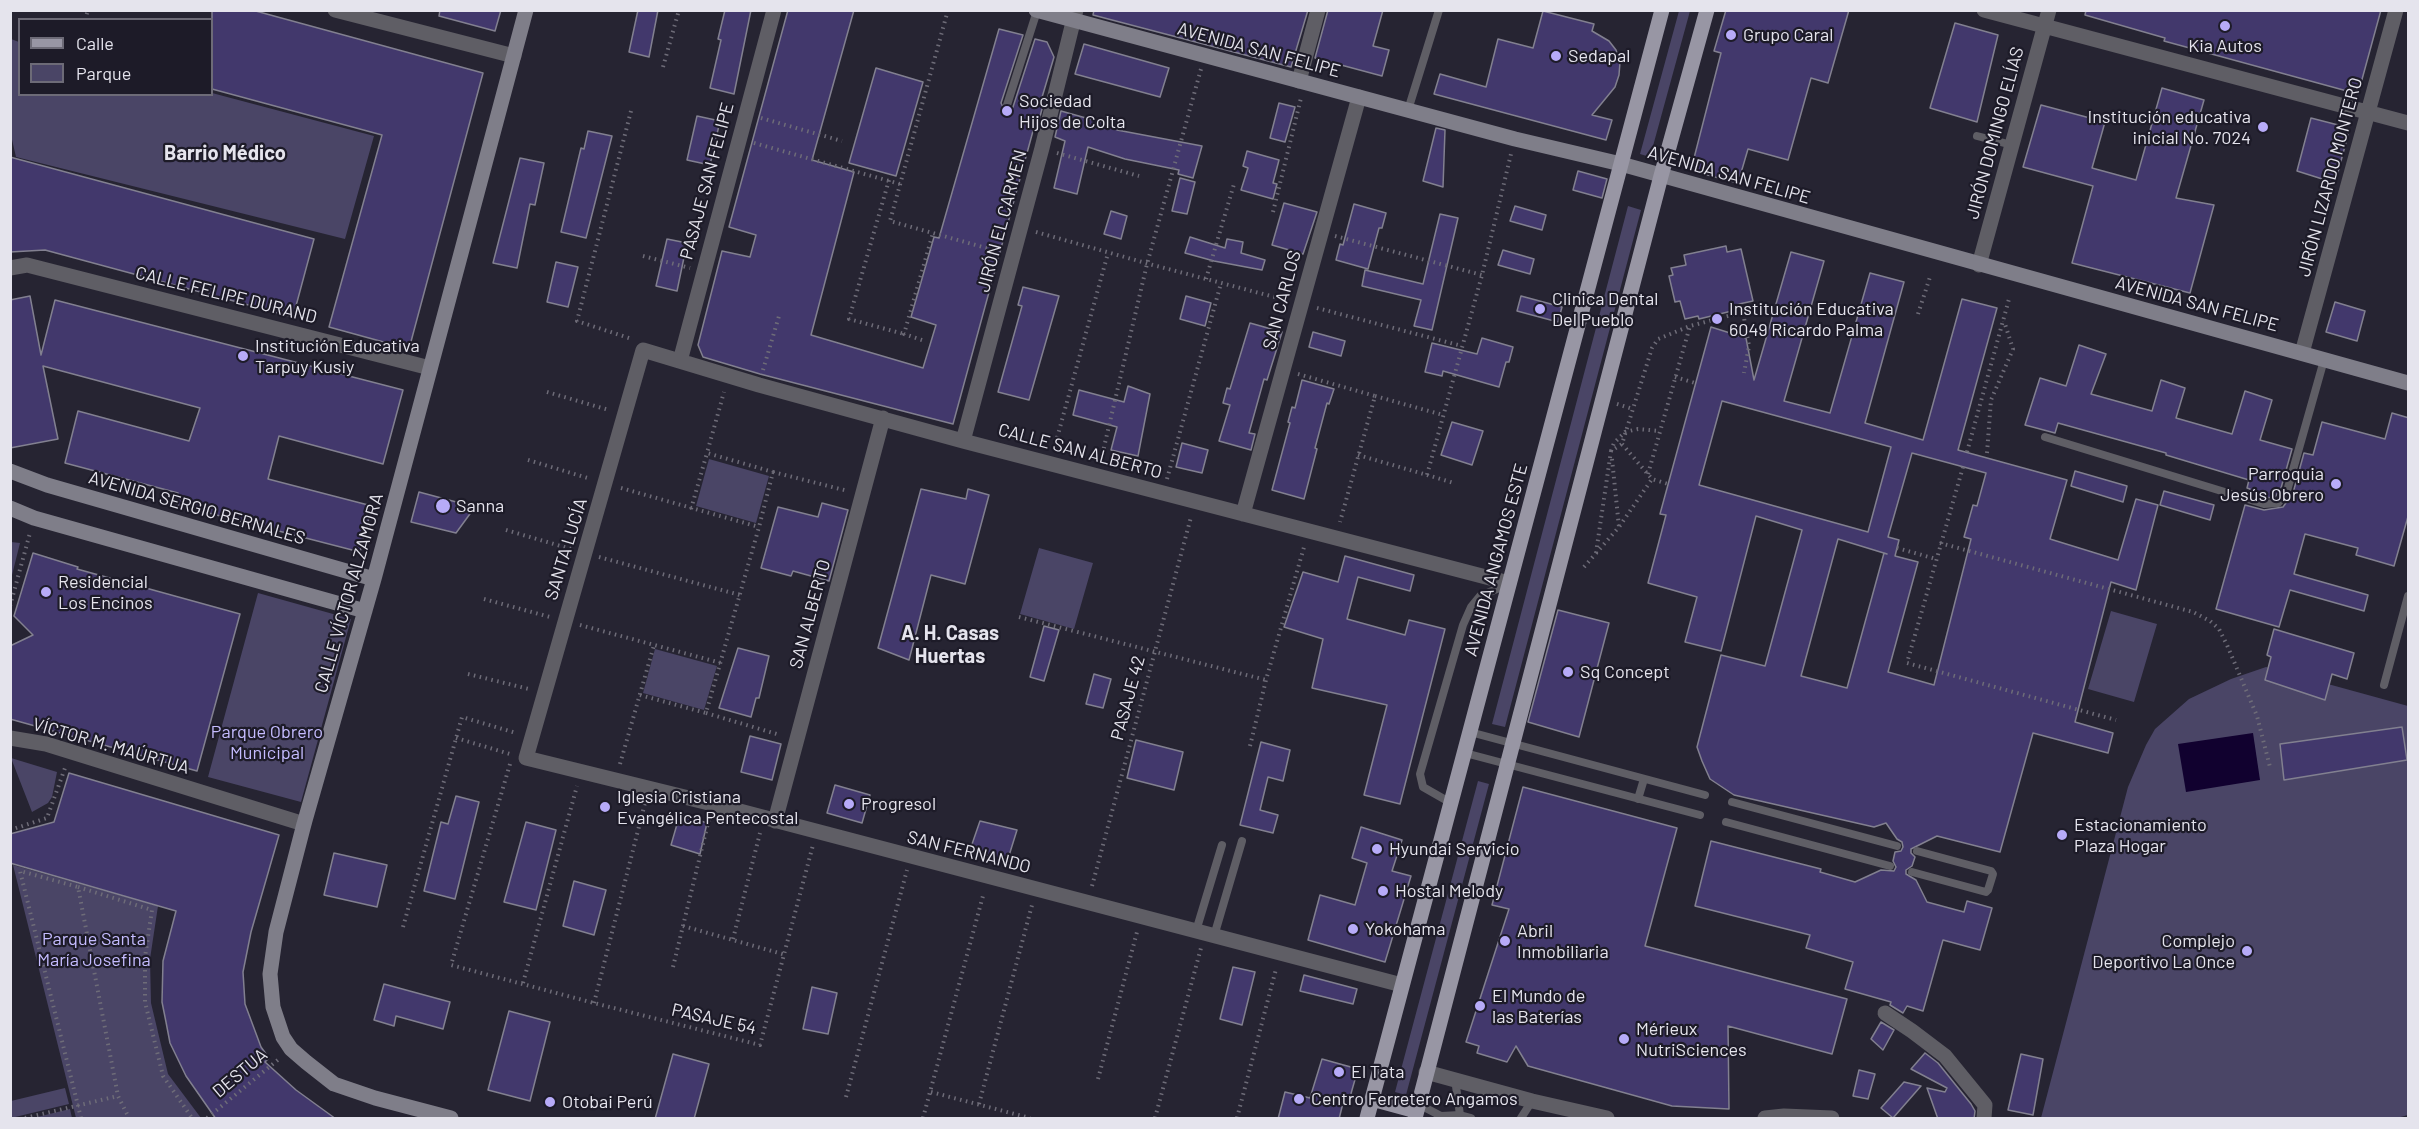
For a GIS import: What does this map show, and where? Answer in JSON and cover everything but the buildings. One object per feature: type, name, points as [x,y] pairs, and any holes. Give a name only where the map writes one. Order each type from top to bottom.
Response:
[{"type":"main road","name":"AVENIDA ANGAMOS ESTE","points":[[1366,1119],[1662,10]]},
{"type":"main road","points":[[1372,1099],[1416,1111],[1660,176],[1707,10]]},
{"type":"street","points":[[335,10],[514,56]]},
{"type":"street","name":"CALLE VÍCTOR ALZAMORA","points":[[451,1119],[334,1084],[291,1049],[283,1037],[273,1007],[270,974],[276,932],[304,824],[374,579],[526,10]]},
{"type":"street","name":"PASAJE SAN FELIPE","points":[[680,361],[774,10]]},
{"type":"street","points":[[1302,82],[1318,10]]},
{"type":"street","points":[[1984,10],[2409,123]]},
{"type":"street","name":"JIRÓN DOMINGO ELÍAS","points":[[1979,265],[2049,10]]},
{"type":"street","name":"JIRÓN LIZARDO MONTERO","points":[[2302,353],[2396,10]]},
{"type":"street","name":"AVENIDA SAN FELIPE","points":[[1037,11],[1074,15],[1204,56],[1515,139],[1621,164],[2409,383]]},
{"type":"street","name":"JIRÓN EL CARMEN","points":[[963,441],[1042,148],[1074,15]]},
{"type":"street","name":"SAN CARLOS","points":[[1243,514],[1359,97]]},
{"type":"street","name":"CALLE FELIPE DURAND","points":[[10,268],[27,265],[430,368]]},
{"type":"street","name":"CALLE SAN ALBERTO","points":[[643,350],[759,385],[883,417],[963,441],[1509,583]]},
{"type":"street","name":"SANTA LUCÍA","points":[[526,758],[643,350]]},
{"type":"street","name":"SAN ALBERTO","points":[[769,819],[796,740],[883,417]]},
{"type":"street","name":"AVENIDA SERGIO BERNALES","points":[[10,471],[47,485],[374,579]]},
{"type":"street","points":[[10,508],[34,518],[365,611]]},
{"type":"street","name":"VÍCTOR M. MAÚRTUA","points":[[10,738],[46,744],[304,824]]},
{"type":"street","name":"SAN FERNANDO","points":[[526,758],[713,804],[1402,985]]},
{"type":"street","points":[[1885,1013],[1912,1030],[1945,1056],[1985,1105],[1984,1119]]},
{"type":"street","points":[[1426,1072],[1574,1115],[1607,1119]]},
{"type":"street","points":[[1765,1119],[1784,1116],[1832,1119]]},
{"type":"lane","points":[[1408,110],[1439,10]]},
{"type":"lane","points":[[1006,105],[1037,11]]},
{"type":"lane","points":[[1977,136],[2012,145]]},
{"type":"lane","points":[[2044,437],[2264,504],[2278,503],[2287,491],[2324,360]]},
{"type":"lane","points":[[1451,803],[1423,787],[1420,774],[1463,625],[1471,607],[1480,596],[1509,583]]},
{"type":"lane","points":[[2384,685],[2409,596]]},
{"type":"lane","points":[[1470,732],[1705,795]]},
{"type":"lane","points":[[1465,753],[1700,815]]},
{"type":"lane","points":[[1638,799],[1644,779]]},
{"type":"lane","points":[[1732,802],[1897,846]]},
{"type":"lane","points":[[1726,822],[1890,866]]},
{"type":"lane","points":[[1205,933],[1242,841]]},
{"type":"lane","points":[[1205,933],[1222,845]]},
{"type":"lane","points":[[1912,872],[1986,892],[1993,874],[1991,871],[1917,851]]},
{"type":"lane","points":[[1455,1079],[1460,1115]]},
{"type":"lane","points":[[1521,1119],[1532,1101]]},
{"type":"lane","points":[[1416,1111],[1440,1117],[1460,1115],[1471,1119]]},
{"type":"path","points":[[663,67],[680,10]]},
{"type":"path","points":[[948,10],[890,221],[1013,256]]},
{"type":"path","points":[[1097,475],[1148,264],[1204,56]]},
{"type":"path","points":[[1272,212],[1302,82]]},
{"type":"path","points":[[631,111],[577,321],[630,336],[643,350]]},
{"type":"path","points":[[746,113],[842,141]]},
{"type":"path","points":[[739,137],[900,184]]},
{"type":"path","points":[[1427,475],[1482,275],[1515,139]]},
{"type":"path","points":[[1042,148],[1138,176]]},
{"type":"path","points":[[889,180],[849,319],[922,340]]},
{"type":"path","points":[[1206,279],[1234,184]]},
{"type":"path","points":[[1021,228],[1148,264],[1462,346]]},
{"type":"path","points":[[1320,232],[1482,275]]},
{"type":"path","points":[[904,334],[933,233]]},
{"type":"path","points":[[1050,463],[1108,253]]},
{"type":"path","points":[[643,256],[703,271]]},
{"type":"path","points":[[1918,314],[1930,277]]},
{"type":"path","points":[[1163,493],[1221,283]]},
{"type":"path","points":[[1967,452],[2009,299]]},
{"type":"path","points":[[1611,451],[1622,444],[1652,348],[1658,339],[1690,326],[1743,312],[1749,346],[1744,373]]},
{"type":"path","points":[[759,385],[779,316]]},
{"type":"path","points":[[1987,453],[1991,400],[2013,349],[2004,320]]},
{"type":"path","points":[[1647,474],[1690,326]]},
{"type":"path","points":[[1283,369],[1443,415]]},
{"type":"path","points":[[691,509],[729,376]]},
{"type":"path","points":[[1675,376],[1695,382]]},
{"type":"path","points":[[547,392],[624,414]]},
{"type":"path","points":[[1336,539],[1375,396]]},
{"type":"path","points":[[1624,406],[1633,409]]},
{"type":"path","points":[[1596,553],[1614,443],[1625,432],[1647,428],[1660,431]]},
{"type":"path","points":[[1622,444],[1652,479],[1668,484]]},
{"type":"path","points":[[1611,451],[1618,527]]},
{"type":"path","points":[[706,453],[862,495]]},
{"type":"path","points":[[1358,455],[1454,483]]},
{"type":"path","points":[[528,460],[759,527]]},
{"type":"path","points":[[1963,467],[1906,663],[2116,720]]},
{"type":"path","points":[[706,713],[773,472]]},
{"type":"path","points":[[1584,567],[1618,527],[1652,479]]},
{"type":"path","name":"PASAJE 42","points":[[1087,903],[1196,501]]},
{"type":"path","points":[[10,606],[34,518]]},
{"type":"path","points":[[506,530],[740,595]]},
{"type":"path","points":[[1250,746],[1266,680],[1308,532]]},
{"type":"path","points":[[1940,543],[2193,612],[2210,621],[2219,629],[2227,645],[2257,716],[2270,767]]},
{"type":"path","points":[[1897,548],[1936,559]]},
{"type":"path","points":[[484,599],[721,663]]},
{"type":"path","points":[[1019,617],[1266,680]]},
{"type":"path","points":[[616,780],[654,645]]},
{"type":"path","points":[[468,674],[544,693]]},
{"type":"path","points":[[640,695],[796,740]]},
{"type":"path","points":[[403,927],[462,717],[532,737]]},
{"type":"path","points":[[456,738],[526,758]]},
{"type":"path","points":[[10,830],[47,818],[70,753]]},
{"type":"path","name":"PASAJE 54","points":[[526,758],[511,760],[451,965],[760,1046],[813,852],[815,832]]},
{"type":"path","points":[[523,983],[581,771]]},
{"type":"path","points":[[594,1003],[649,788]]},
{"type":"path","points":[[673,967],[713,804]]},
{"type":"path","points":[[732,939],[769,819]]},
{"type":"path","points":[[846,1097],[910,857]]},
{"type":"path","points":[[81,1119],[20,872],[152,910],[145,957],[145,1002],[163,1076],[192,1119]]},
{"type":"path","points":[[923,1119],[988,877]]},
{"type":"path","points":[[78,888],[118,1096],[129,1119]]},
{"type":"path","points":[[979,1104],[1037,890]]},
{"type":"path","points":[[1098,1079],[1141,916]]},
{"type":"path","points":[[683,926],[786,955]]},
{"type":"path","points":[[1155,1119],[1205,933]]},
{"type":"path","points":[[1237,1119],[1281,954]]},
{"type":"path","name":"DESTUA","points":[[207,1119],[291,1049]]},
{"type":"path","points":[[931,1092],[1030,1119]]},
{"type":"path","points":[[25,1119],[118,1096]]},
{"type":"green space","points":[[1679,11],[1690,11],[1650,157],[1640,154]]},
{"type":"green space","points":[[11,39],[18,42],[18,96],[213,96],[213,93],[374,136],[345,239],[16,157],[10,131]]},
{"type":"green space","points":[[1628,206],[1641,210],[1505,727],[1492,724]]},
{"type":"green space","points":[[709,459],[769,476],[756,523],[696,506]]},
{"type":"green space","points":[[10,542],[20,543],[11,579]]},
{"type":"green space","points":[[1039,548],[1093,563],[1074,629],[1020,614]]},
{"type":"green space","name":"Parque Obrero Municipal","points":[[258,593],[351,619],[301,802],[208,777]]},
{"type":"green space","points":[[2111,611],[2157,624],[2134,702],[2088,689]]},
{"type":"green space","points":[[655,649],[717,666],[704,710],[643,693]]},
{"type":"green space","name":"Complejo Deportivo La Once","points":[[2266,667],[2408,706],[2408,1115],[2397,1118],[2041,1118],[2128,787],[2146,745],[2155,729],[2189,699],[2231,679]]},
{"type":"green space","points":[[11,758],[57,772],[52,797],[48,803],[32,812]]},
{"type":"green space","points":[[1478,781],[1489,784],[1406,1095],[1395,1092]]},
{"type":"green space","name":"Parque Santa María Josefina","points":[[13,865],[158,906],[150,959],[151,1003],[168,1074],[201,1118],[76,1118]]},
{"type":"green space","points":[[65,1088],[69,1104],[11,1118],[11,1101]]},
{"type":"green space","points":[[70,1109],[72,1118],[33,1118]]},
{"type":"shaded area","points":[[2253,733],[2260,780],[2186,792],[2178,744]]},
{"type":"place","name":"Kia Autos","points":[[2225,26]]},
{"type":"place","name":"Grupo Caral","points":[[1731,35]]},
{"type":"place","name":"Sedapal","points":[[1556,56]]},
{"type":"place","name":"Sociedad Hijos de Colta","points":[[1007,111]]},
{"type":"place","name":"Institución educativa inicial No. 7024","points":[[2263,127]]},
{"type":"place","name":"Clinica Dental Del Pueblo","points":[[1540,309]]},
{"type":"place","name":"Institución Educativa 6049 Ricardo Palma","points":[[1717,319]]},
{"type":"place","name":"Institución Educativa Tarpuy Kusiy","points":[[243,356]]},
{"type":"place","name":"Parroquia Jesús Obrero","points":[[2336,484]]},
{"type":"place","name":"Sanna","points":[[443,506]]},
{"type":"place","name":"Residencial Los Encinos","points":[[46,592]]},
{"type":"place","name":"Sq Concept","points":[[1568,672]]},
{"type":"place","name":"Progresol","points":[[849,804]]},
{"type":"place","name":"Iglesia Cristiana Evangélica Pentecostal","points":[[605,807]]},
{"type":"place","name":"Estacionamiento Plaza Hogar","points":[[2062,835]]},
{"type":"place","name":"Hyundai Servicio","points":[[1377,849]]},
{"type":"place","name":"Hostal Melody","points":[[1383,891]]},
{"type":"place","name":"Yokohama","points":[[1353,929]]},
{"type":"place","name":"Abril Inmobiliaria","points":[[1505,941]]},
{"type":"place","name":"Complejo Deportivo La Once","points":[[2247,951]]},
{"type":"place","name":"El Mundo de las Baterías","points":[[1480,1006]]},
{"type":"place","name":"Mérieux NutriSciences","points":[[1624,1039]]},
{"type":"place","name":"El Tata","points":[[1339,1072]]},
{"type":"place","name":"Centro Ferretero Angamos","points":[[1299,1099]]},
{"type":"place","name":"Otobai Perú","points":[[550,1102]]},
{"type":"district","name":"Barrio Médico","points":[[225,153]]},
{"type":"district","name":"A. H. Casas Huertas","points":[[950,644]]}]
